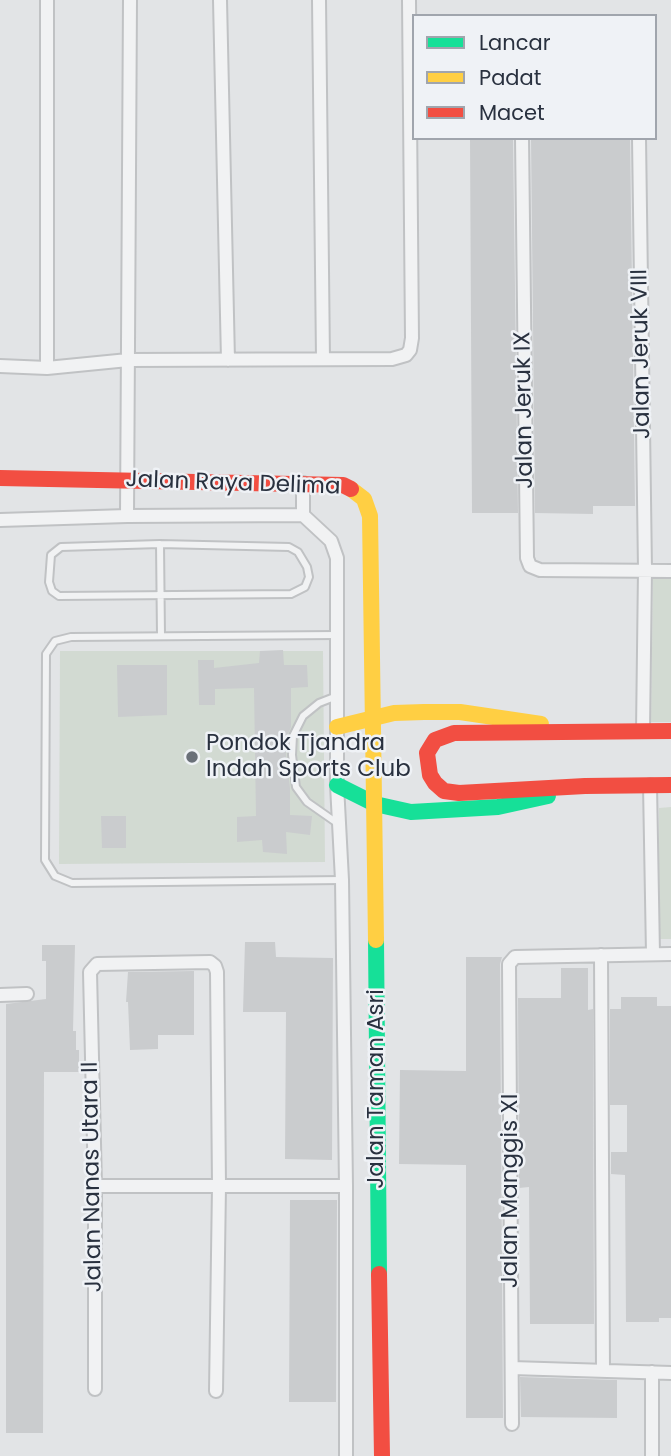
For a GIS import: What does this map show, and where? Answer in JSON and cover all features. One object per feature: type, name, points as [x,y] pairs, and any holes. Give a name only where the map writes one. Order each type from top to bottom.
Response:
[{"type":"street","points":[[47,0],[47,368]]},
{"type":"street","points":[[127,516],[130,0]]},
{"type":"street","points":[[220,0],[228,360]]},
{"type":"street","points":[[319,0],[323,359]]},
{"type":"street","points":[[0,366],[47,368],[128,360],[392,359],[401,357],[410,350],[409,0]]},
{"type":"street","name":"Jalan Jeruk IX","points":[[522,140],[527,558],[530,566],[540,570],[671,570]]},
{"type":"street","name":"Jalan Jeruk VIII","points":[[639,140],[645,570],[643,731]]},
{"type":"street","name":"Jalan Raya Delima","points":[[0,478],[303,483],[343,485],[355,490],[364,499],[370,516],[372,720]]},
{"type":"street","points":[[303,483],[303,515]]},
{"type":"street","name":"Jalan Raya Delima","points":[[0,520],[303,515],[331,541],[337,558],[337,731]]},
{"type":"street","points":[[337,731],[394,713],[460,712],[580,731]]},
{"type":"street","name":"Jalan Taman Asri","points":[[372,720],[382,1456]]},
{"type":"street","name":"Jalan Taman Asri","points":[[337,731],[346,1186],[346,1456]]},
{"type":"street","points":[[671,731],[454,733],[435,740],[428,753],[430,775],[443,791],[459,793],[585,786],[671,785]]},
{"type":"street","points":[[337,785],[375,804],[411,812],[498,807],[585,786]]},
{"type":"street","points":[[650,785],[653,954]]},
{"type":"street","points":[[603,1371],[601,955],[671,954]]},
{"type":"street","name":"Jalan Manggis XI","points":[[512,1424],[509,964],[512,959],[601,955]]},
{"type":"street","name":"Jalan Nanas Utara II","points":[[95,1389],[95,1186],[90,972],[93,966],[185,962],[210,962],[215,965],[218,972],[219,1186]]},
{"type":"street","points":[[0,995],[27,994]]},
{"type":"street","points":[[95,1186],[346,1186]]},
{"type":"street","points":[[216,1391],[219,1186]]},
{"type":"street","points":[[512,1368],[671,1373]]},
{"type":"street","points":[[652,1372],[652,1456]]},
{"type":"lane","points":[[160,544],[161,636]]},
{"type":"lane","points":[[160,544],[289,547],[298,551],[307,566],[309,577],[305,587],[291,594],[160,596],[59,596],[52,591],[48,582],[51,555],[61,547],[160,544]]},
{"type":"lane","points":[[337,635],[71,637],[55,641],[46,653],[45,860],[49,869],[62,881],[72,883],[342,880]]},
{"type":"lane","points":[[337,696],[319,702],[303,716],[293,736],[292,755],[296,787],[307,803],[339,825]]},
{"type":"shaded area","points":[[653,576],[671,577],[671,722],[651,722]]},
{"type":"shaded area","name":"Pondok Tjandra Indah Sports Club","points":[[60,651],[323,651],[325,862],[59,864]]},
{"type":"shaded area","points":[[671,807],[671,939],[659,939],[659,808]]},
{"type":"building","points":[[470,140],[513,140],[518,513],[472,513]]},
{"type":"building","points":[[531,140],[630,140],[635,506],[593,506],[593,514],[535,513]]},
{"type":"building","points":[[283,650],[284,665],[307,665],[308,687],[291,688],[291,727],[287,736],[286,755],[290,815],[312,816],[310,835],[286,832],[287,854],[263,852],[262,840],[237,842],[237,817],[256,816],[254,688],[215,689],[215,705],[199,705],[198,660],[214,660],[214,668],[259,663],[260,651]]},
{"type":"building","points":[[117,665],[167,665],[167,715],[118,717]]},
{"type":"building","points":[[101,816],[126,816],[126,848],[102,848]]},
{"type":"building","points":[[245,942],[275,942],[276,957],[333,958],[332,1160],[285,1159],[286,1012],[243,1012]]},
{"type":"building","points":[[42,945],[75,945],[73,1031],[76,1031],[76,1050],[79,1050],[79,1072],[44,1072],[43,1433],[6,1433],[6,1004],[46,999],[46,961],[42,961]]},
{"type":"building","points":[[466,957],[502,957],[503,1418],[466,1418],[466,1165],[399,1164],[400,1070],[466,1071]]},
{"type":"building","points":[[561,968],[588,968],[588,1010],[593,1009],[594,1324],[530,1324],[529,1187],[519,1188],[518,998],[561,998]]},
{"type":"building","points":[[194,971],[194,1035],[158,1035],[158,1049],[130,1050],[126,1002],[128,972]]},
{"type":"building","points":[[621,997],[657,997],[657,1006],[671,1006],[671,1318],[659,1318],[659,1322],[626,1322],[625,1175],[611,1174],[611,1152],[627,1152],[627,1105],[610,1105],[610,1009],[621,1009]]},
{"type":"building","points":[[290,1200],[337,1200],[336,1402],[289,1402]]},
{"type":"building","points":[[520,1377],[617,1380],[617,1418],[521,1417]]},
{"type":"traffic: fast","points":[[337,785],[375,804],[411,812],[498,807],[548,796]]},
{"type":"traffic: fast","points":[[376,940],[379,1274]]},
{"type":"traffic: slow","points":[[351,489],[364,499],[370,516],[376,940]]},
{"type":"traffic: slow","points":[[337,727],[394,713],[424,712],[460,712],[541,724]]},
{"type":"traffic: jam","points":[[0,478],[343,485],[351,489]]},
{"type":"traffic: jam","points":[[671,731],[454,733],[435,740],[427,753],[430,775],[435,783],[444,791],[459,793],[585,786],[671,785]]},
{"type":"traffic: jam","points":[[379,1274],[382,1456]]},
{"type":"place","name":"Pondok Tjandra Indah Sports Club","points":[[192,757]]}]
